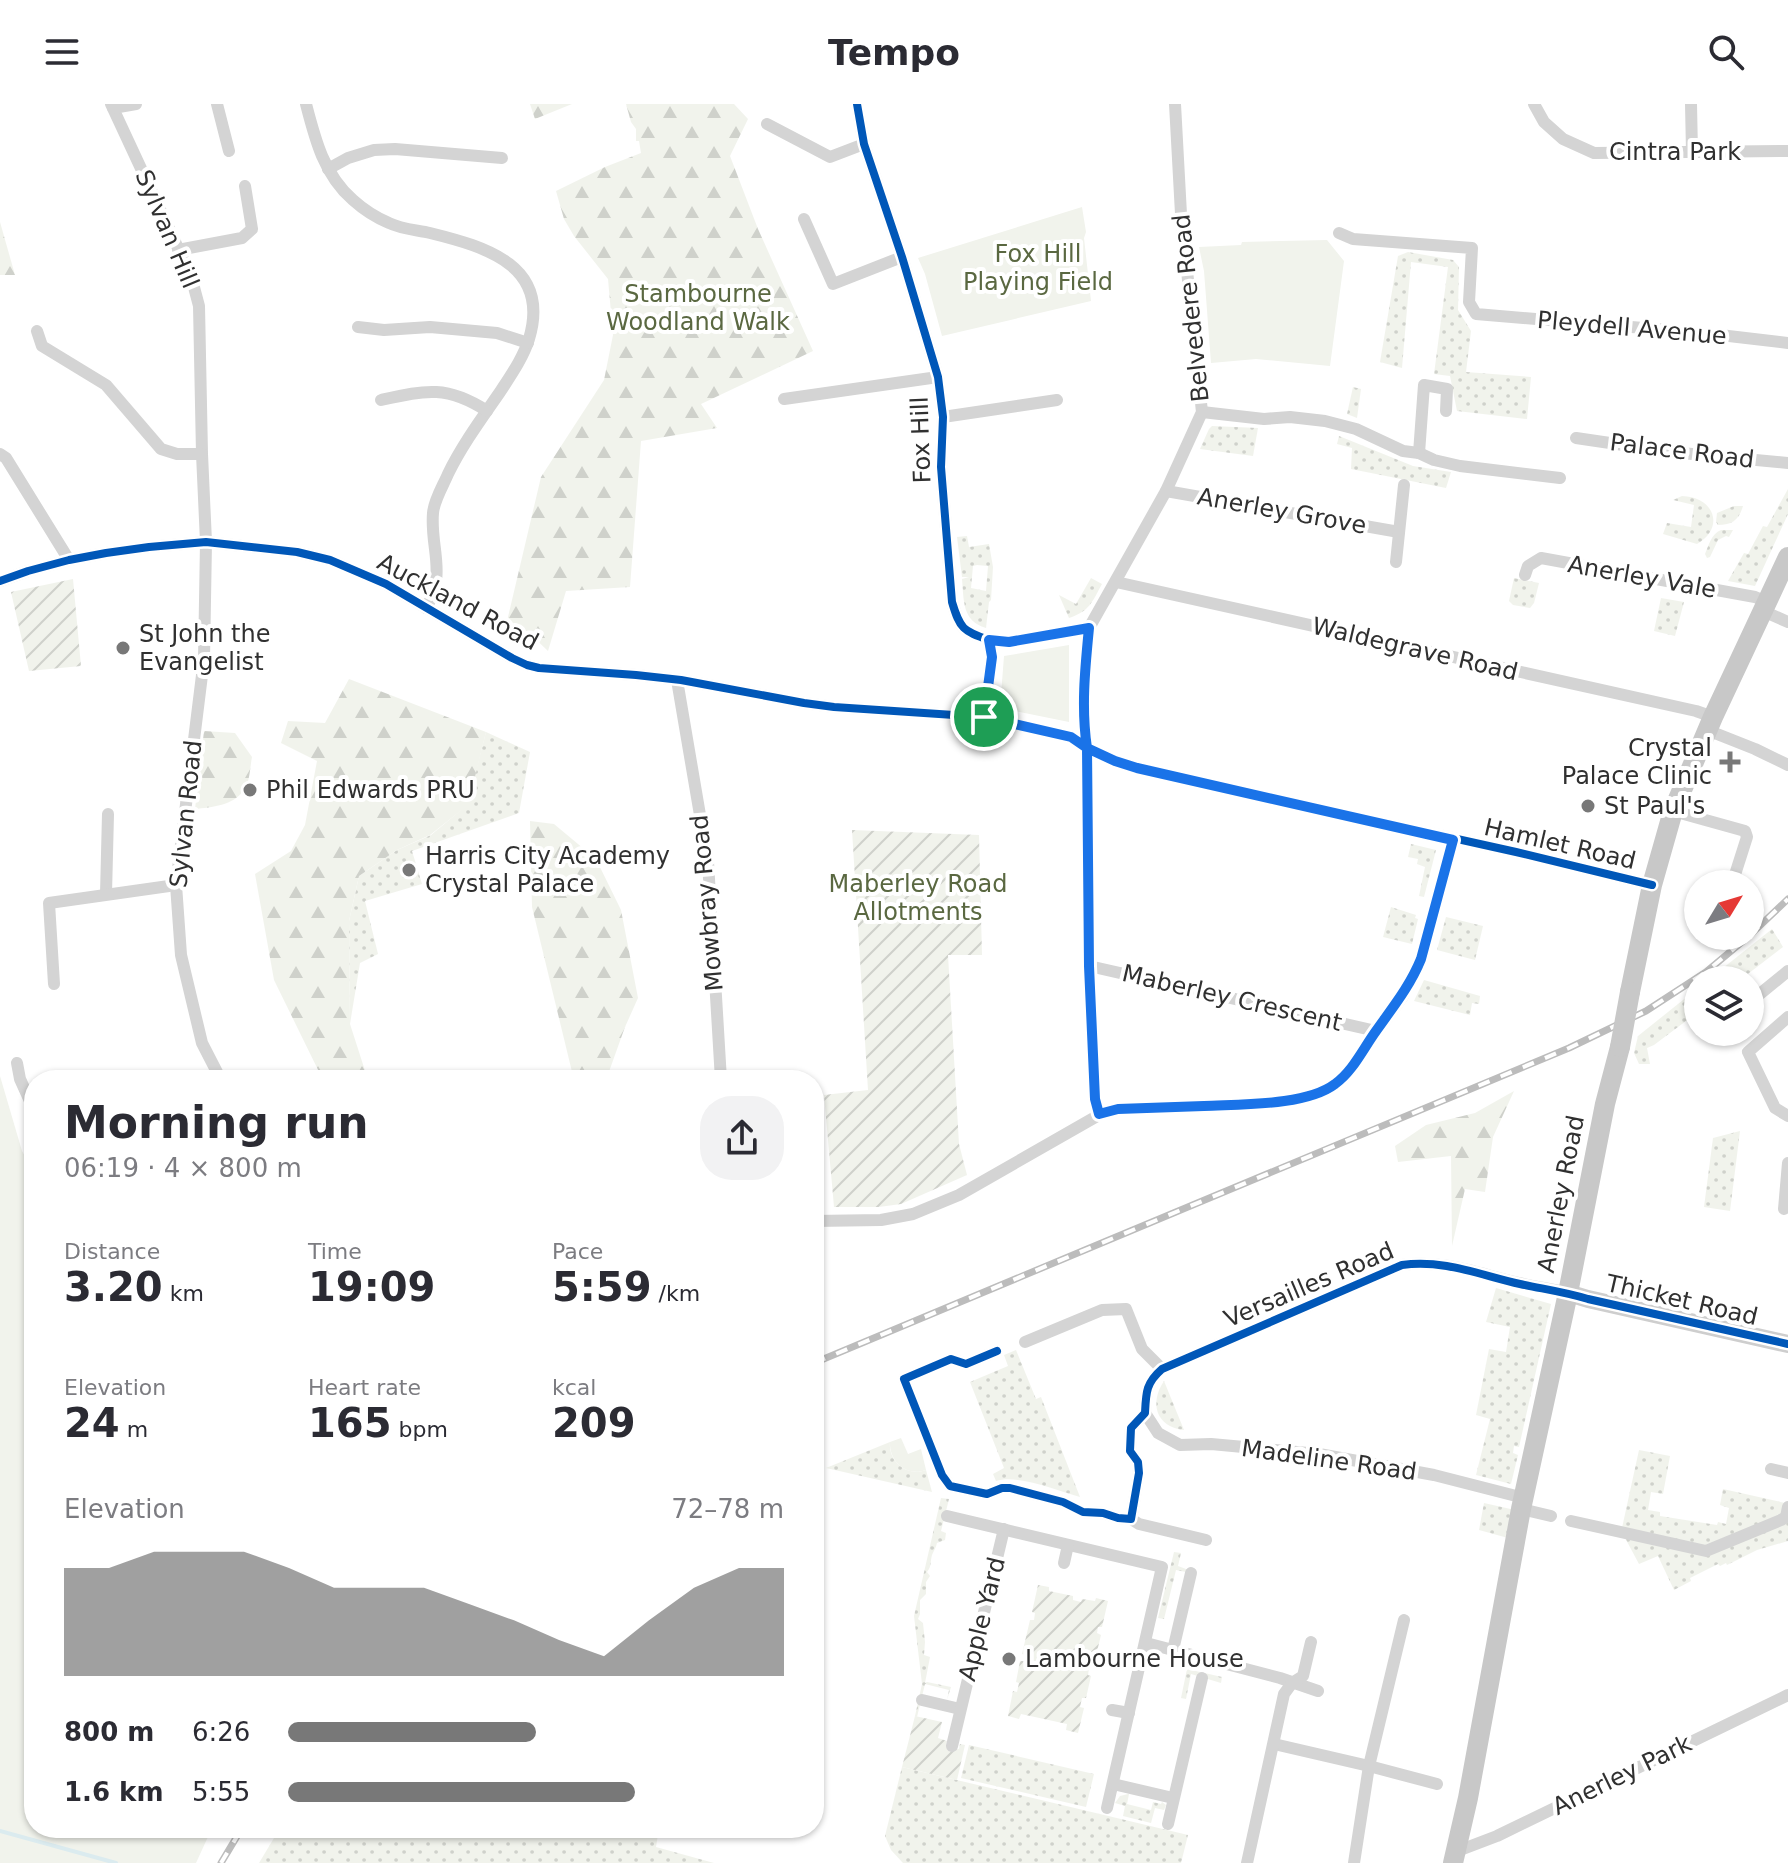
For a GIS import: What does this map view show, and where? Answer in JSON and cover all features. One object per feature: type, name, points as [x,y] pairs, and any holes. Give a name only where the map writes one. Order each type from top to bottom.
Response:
[{"type":"main road","name":"Anerley Road","points":[[1454,1857],[1468,1798],[1523,1504],[1652,885],[1673,811],[1710,723],[1788,557]]},
{"type":"street","points":[[112,106],[136,104]]},
{"type":"street","points":[[217,104],[229,151]]},
{"type":"street","points":[[306,104],[317,147],[328,169],[353,200],[391,224],[485,248],[516,270],[525,280],[534,301],[534,319],[528,343],[459,455],[437,501],[433,513],[437,575],[433,597],[426,608]]},
{"type":"street","name":"Fox Hill","points":[[857,104],[864,144],[938,377],[943,417],[941,467],[952,602],[958,622],[969,633],[989,640]]},
{"type":"street","name":"Belvedere Road","points":[[1099,1114],[1095,1099],[1089,966],[1087,748],[1084,723],[1084,677],[1089,628],[1166,491],[1202,412],[1181,214],[1175,104]]},
{"type":"street","name":"Cintra Park","points":[[1534,104],[1544,122],[1563,139],[1594,153],[1788,151]]},
{"type":"street","points":[[1691,104],[1692,152]]},
{"type":"street","name":"Sylvan Hill","points":[[112,106],[191,276],[199,306],[206,542]]},
{"type":"street","points":[[767,124],[830,157],[864,144]]},
{"type":"street","points":[[328,169],[348,158],[374,150],[502,158]]},
{"type":"street","points":[[178,250],[242,238],[252,229],[245,186]]},
{"type":"street","points":[[804,219],[833,284],[902,257]]},
{"type":"street","name":"Pleydell Avenue","points":[[1339,233],[1353,239],[1472,248],[1469,302],[1476,314],[1788,343]]},
{"type":"street","points":[[358,327],[384,330],[430,327],[497,333],[528,343]]},
{"type":"street","points":[[37,331],[42,346],[106,385],[161,449],[177,454],[202,454]]},
{"type":"street","points":[[784,399],[938,377]]},
{"type":"street","points":[[1419,453],[1424,385],[1447,389],[1446,411]]},
{"type":"street","points":[[381,400],[435,391],[468,399],[487,411]]},
{"type":"street","points":[[943,417],[1057,400]]},
{"type":"street","points":[[1202,412],[1264,419],[1290,417],[1325,421],[1356,429],[1403,451],[1419,453],[1434,460],[1560,478]]},
{"type":"street","name":"Palace Road","points":[[1576,438],[1671,452],[1788,463]]},
{"type":"street","points":[[0,454],[6,458],[69,560]]},
{"type":"street","points":[[1396,562],[1404,485]]},
{"type":"street","name":"Anerley Grove","points":[[1166,491],[1399,532]]},
{"type":"street","name":"Auckland Road","points":[[0,581],[69,560],[206,542],[297,552],[330,560],[386,584],[527,665],[551,670],[677,680],[819,705],[984,717],[1071,737],[1087,748]]},
{"type":"street","name":"Sylvan Road","points":[[206,542],[204,659],[176,885],[181,955],[202,1043],[216,1070]]},
{"type":"street","name":"Anerley Vale","points":[[1525,575],[1528,566],[1541,558],[1755,597],[1765,606]]},
{"type":"street","name":"Waldegrave Road","points":[[1116,582],[1696,711],[1710,723],[1788,765]]},
{"type":"street","points":[[1765,606],[1788,622]]},
{"type":"street","points":[[984,717],[992,657],[989,640],[1009,642],[1089,628]]},
{"type":"street","name":"Mowbray Road","points":[[677,680],[708,862],[720,1070]]},
{"type":"street","name":"Hamlet Road","points":[[1087,748],[1137,768],[1652,885]]},
{"type":"street","points":[[1673,811],[1745,831],[1747,837],[1736,870]]},
{"type":"street","points":[[106,894],[108,814]]},
{"type":"street","points":[[824,1221],[881,1220],[913,1214],[959,1195],[1099,1114],[1118,1109],[1244,1104],[1303,1098],[1326,1091],[1347,1074],[1403,996],[1416,972],[1453,840]]},
{"type":"street","points":[[54,984],[49,903],[176,885]]},
{"type":"street","name":"Maberley Crescent","points":[[1089,966],[1376,1031]]},
{"type":"street","points":[[1764,991],[1788,971]]},
{"type":"street","points":[[1788,1017],[1748,1052],[1775,1108],[1788,1116]]},
{"type":"street","points":[[17,1063],[24,1088]]},
{"type":"street","points":[[1784,1209],[1788,1163]]},
{"type":"street","name":"Versailles Road","points":[[1162,1369],[1402,1265],[1449,1265],[1568,1293]]},
{"type":"street","name":"Thicket Road","points":[[1568,1293],[1788,1344]]},
{"type":"street","points":[[1025,1342],[1102,1310],[1126,1309],[1142,1349],[1162,1369],[1152,1377],[1146,1393],[1145,1413],[1131,1428],[1130,1451],[1138,1462],[1139,1473],[1131,1519]]},
{"type":"street","points":[[997,1351],[966,1364],[951,1359],[904,1379],[942,1475],[950,1486],[987,1494],[1010,1488],[1063,1502],[1083,1512],[1131,1519],[1139,1524],[1206,1540]]},
{"type":"street","name":"Madeline Road","points":[[1145,1413],[1158,1433],[1180,1445],[1211,1444],[1319,1454],[1434,1475],[1551,1516]]},
{"type":"street","points":[[1771,1469],[1788,1473]]},
{"type":"street","points":[[1571,1521],[1706,1551],[1781,1520],[1786,1517],[1788,1507]]},
{"type":"street","name":"Apple Yard","points":[[947,1516],[1162,1567],[1107,1808]]},
{"type":"street","name":"Apple Yard","points":[[952,1746],[1004,1529]]},
{"type":"street","points":[[1064,1563],[1068,1545]]},
{"type":"street","points":[[1173,1650],[1191,1573]]},
{"type":"street","points":[[1354,1863],[1369,1766],[1404,1620]]},
{"type":"street","points":[[1247,1863],[1284,1694],[1292,1683],[1303,1676],[1311,1642]]},
{"type":"street","points":[[1146,1643],[1318,1691]]},
{"type":"street","points":[[1168,1824],[1202,1678]]},
{"type":"street","name":"Anerley Park","points":[[1454,1857],[1788,1695]]},
{"type":"street","name":"Apple Yard","points":[[922,1700],[960,1709]]},
{"type":"street","points":[[1112,1710],[1129,1713]]},
{"type":"street","points":[[1274,1744],[1437,1784]]},
{"type":"street","points":[[1113,1784],[1173,1798]]},
{"type":"green space","points":[[530,104],[572,104],[535,119]]},
{"type":"green space","name":"Stambourne Woodland Walk","points":[[626,104],[734,104],[748,119],[730,156],[758,229],[813,351],[701,404],[717,428],[641,441],[630,587],[566,591],[548,651],[527,631],[504,634],[541,477],[604,380],[613,335],[608,279],[574,236],[564,219],[556,191],[641,153]]},
{"type":"green space","name":"Fox Hill Playing Field","points":[[1082,207],[1091,301],[942,336],[918,258]]},
{"type":"green space","points":[[0,222],[15,275],[0,275]]},
{"type":"green space","points":[[1327,240],[1344,261],[1330,366],[1256,359],[1211,363],[1204,271],[1199,247],[1241,245],[1242,242]]},
{"type":"green space","points":[[1408,252],[1453,260],[1459,267],[1458,310],[1471,331],[1466,372],[1531,377],[1527,419],[1457,411],[1450,376],[1434,374],[1448,267],[1411,262],[1402,368],[1380,362],[1398,256]]},
{"type":"green space","points":[[1353,387],[1361,389],[1357,418],[1347,414]]},
{"type":"green space","points":[[1212,426],[1258,428],[1253,456],[1200,449]]},
{"type":"green space","points":[[1339,436],[1413,466],[1451,472],[1446,488],[1351,469],[1352,448],[1337,444]]},
{"type":"green space","points":[[1788,489],[1788,514],[1755,586],[1728,581],[1763,526],[1767,527]]},
{"type":"green space","points":[[1682,496],[1702,502],[1712,514],[1711,530],[1697,544],[1663,534],[1667,523],[1691,527],[1694,505],[1673,500]]},
{"type":"green space","points":[[1743,506],[1737,518],[1731,523],[1718,525],[1717,513]]},
{"type":"green space","points":[[1721,530],[1733,530],[1729,537],[1718,540],[1707,558],[1705,554],[1711,540]]},
{"type":"green space","points":[[967,536],[969,547],[989,544],[993,567],[986,628],[972,620],[966,609],[962,579],[969,577],[962,577],[957,537]],"holes":[[[973,566],[988,566],[986,591],[971,588]]]},
{"type":"green space","points":[[1091,578],[1102,584],[1096,596],[1086,609],[1069,618],[1059,595],[1076,604]]},
{"type":"green space","points":[[1514,578],[1539,583],[1530,608],[1513,605],[1509,601]]},
{"type":"green space","points":[[73,579],[81,666],[29,671],[11,592]]},
{"type":"green space","points":[[1661,598],[1684,602],[1675,636],[1654,631]]},
{"type":"green space","points":[[1069,645],[1069,722],[1000,708],[1004,656]]},
{"type":"green space","points":[[349,679],[486,732],[468,805],[430,835],[397,850],[359,876],[349,921],[350,1024],[365,1070],[318,1070],[274,980],[255,874],[291,851],[305,825],[317,761],[281,743],[288,721],[325,723]]},
{"type":"green space","points":[[204,731],[235,733],[252,757],[248,783],[239,795],[222,805],[195,809]]},
{"type":"green space","points":[[486,732],[530,752],[519,813],[412,851],[422,884],[365,901],[378,954],[360,963],[350,1024],[349,921],[359,876],[397,850],[431,835],[467,805]]},
{"type":"green space","points":[[530,821],[554,824],[596,859],[621,910],[638,998],[610,1070],[572,1070],[532,907]]},
{"type":"green space","name":"Maberley Road Allotments","points":[[852,830],[979,835],[982,955],[948,955],[959,1144],[967,1175],[901,1204],[879,1207],[834,1207],[824,1095],[868,1090]]},
{"type":"green space","points":[[1411,844],[1436,850],[1424,897],[1419,896],[1425,867],[1417,864],[1418,859],[1408,857]]},
{"type":"green space","points":[[1391,907],[1416,915],[1418,919],[1412,944],[1383,937]]},
{"type":"green space","points":[[1446,917],[1483,926],[1475,960],[1437,950]]},
{"type":"green space","points":[[1772,929],[1783,947],[1758,966],[1726,966],[1746,950],[1764,950],[1764,935]]},
{"type":"green space","points":[[1424,980],[1480,996],[1479,1004],[1472,1003],[1470,1015],[1414,1001]]},
{"type":"green space","points":[[1684,999],[1684,1022],[1647,1048],[1650,1064],[1639,1064],[1634,1053],[1638,1036]]},
{"type":"green space","points":[[0,1076],[24,1154],[24,1838],[207,1838],[196,1863],[0,1863]]},
{"type":"green space","points":[[1514,1091],[1493,1137],[1485,1192],[1465,1189],[1452,1246],[1451,1156],[1398,1162],[1395,1146],[1426,1125],[1475,1113]]},
{"type":"green space","points":[[1740,1131],[1730,1211],[1704,1207],[1713,1138]]},
{"type":"green space","points":[[1496,1288],[1551,1304],[1519,1447],[1514,1446],[1513,1453],[1518,1455],[1511,1484],[1476,1475],[1490,1419],[1476,1415],[1489,1349],[1506,1352],[1510,1327],[1486,1322]]},
{"type":"green space","points":[[1016,1350],[1036,1399],[1041,1397],[1080,1497],[1027,1481],[996,1481],[993,1474],[1004,1468],[970,1382],[1008,1366],[1004,1355]]},
{"type":"green space","points":[[1164,1381],[1184,1430],[1167,1424],[1158,1413],[1157,1398]]},
{"type":"green space","points":[[901,1438],[908,1454],[921,1449],[926,1470],[912,1471],[896,1461],[890,1442]]},
{"type":"green space","points":[[890,1442],[892,1456],[900,1466],[912,1471],[926,1470],[932,1492],[826,1468]]},
{"type":"green space","points":[[1639,1450],[1670,1456],[1663,1494],[1651,1492],[1648,1510],[1660,1512],[1660,1516],[1726,1524],[1729,1508],[1720,1505],[1723,1489],[1785,1503],[1780,1516],[1705,1548],[1622,1528]]},
{"type":"green space","points":[[941,1498],[949,1499],[941,1531],[946,1533],[945,1540],[937,1543],[932,1555],[927,1572],[930,1576],[926,1582],[926,1594],[920,1600],[918,1619],[923,1623],[924,1655],[930,1657],[925,1683],[951,1687],[947,1700],[949,1690],[925,1684],[917,1717],[922,1684],[914,1616]]},
{"type":"green space","points":[[1484,1503],[1515,1510],[1508,1538],[1479,1530]]},
{"type":"green space","points":[[1788,1517],[1788,1541],[1757,1550],[1727,1565],[1718,1564],[1674,1590],[1658,1556],[1639,1564],[1624,1536],[1705,1554]]},
{"type":"green space","points":[[1174,1552],[1181,1553],[1178,1566],[1186,1572],[1176,1570],[1164,1619],[1158,1618]]},
{"type":"green space","points":[[1038,1585],[1049,1587],[1049,1591],[1073,1596],[1073,1600],[1081,1602],[1082,1599],[1095,1601],[1096,1598],[1108,1601],[1102,1627],[1098,1627],[1097,1633],[1101,1635],[1093,1668],[1089,1668],[1088,1675],[1091,1676],[1086,1698],[1082,1698],[1080,1707],[1084,1708],[1078,1733],[1066,1730],[1067,1724],[1021,1714],[1019,1719],[1008,1716],[1013,1691],[1017,1692],[1019,1683],[1016,1682],[1020,1661],[1024,1661],[1025,1655],[1022,1654],[1030,1620],[1034,1620],[1035,1613],[1032,1612]]},
{"type":"green space","points":[[1187,1669],[1222,1677],[1221,1683],[1191,1674],[1186,1699],[1181,1698]]},
{"type":"green space","points":[[915,1716],[942,1722],[938,1738],[947,1741],[946,1747],[959,1749],[960,1744],[965,1745],[957,1780],[902,1767]]},
{"type":"green space","points":[[969,1745],[1094,1774],[1086,1807],[961,1778]]},
{"type":"green space","points":[[902,1767],[1188,1835],[1181,1863],[903,1863],[891,1850],[885,1836]]},
{"type":"green space","points":[[1129,1794],[1127,1804],[1151,1810],[1153,1802],[1166,1805],[1164,1810],[1155,1808],[1151,1823],[1123,1816],[1125,1806],[1115,1803],[1120,1796]]},
{"type":"green space","points":[[274,1838],[657,1838],[656,1847],[714,1863],[259,1863]]},
{"type":"waterway","points":[[0,1831],[24,1838]]},
{"type":"waterway","points":[[25,1838],[116,1863]]},
{"type":"railway","points":[[1764,922],[1788,899]]},
{"type":"railway","points":[[824,1359],[1569,1048],[1646,1011],[1706,972],[1732,950]]},
{"type":"railway","points":[[221,1863],[236,1838]]},
{"type":"cycle path","points":[[857,104],[864,144],[938,377],[943,417],[941,467],[952,602],[964,628],[989,640],[992,657],[984,717]]},
{"type":"cycle path","points":[[0,581],[69,560],[149,547],[206,542],[297,552],[330,560],[386,584],[512,658],[539,668],[681,680],[834,707],[984,717],[1071,737],[1087,748],[1137,768],[1652,885]]},
{"type":"cycle path","points":[[997,1351],[966,1364],[951,1359],[904,1379],[942,1475],[950,1486],[987,1494],[1010,1488],[1063,1502],[1083,1512],[1131,1519],[1139,1473],[1138,1462],[1130,1451],[1131,1428],[1145,1413],[1148,1388],[1162,1369],[1402,1265],[1432,1264],[1461,1269],[1788,1344]]},
{"type":"place","name":"St John the Evangelist","points":[[123,648]]},
{"type":"place","name":"Crystal Palace Clinic","points":[[1730,762]]},
{"type":"place","name":"Phil Edwards PRU","points":[[250,790]]},
{"type":"place","name":"St Paul's","points":[[1588,806]]},
{"type":"place","name":"Harris City Academy Crystal Palace","points":[[409,870]]},
{"type":"place","name":"Lambourne House","points":[[1009,1659]]},
{"type":"route","points":[[984,717],[992,657],[989,640],[1009,642],[1089,628],[1084,677],[1087,748],[1137,768],[1453,840],[1416,972],[1403,996],[1338,1083],[1326,1091],[1303,1098],[1244,1104],[1118,1109],[1099,1114],[1095,1099],[1089,966],[1087,748],[1071,737],[984,717]]}]
